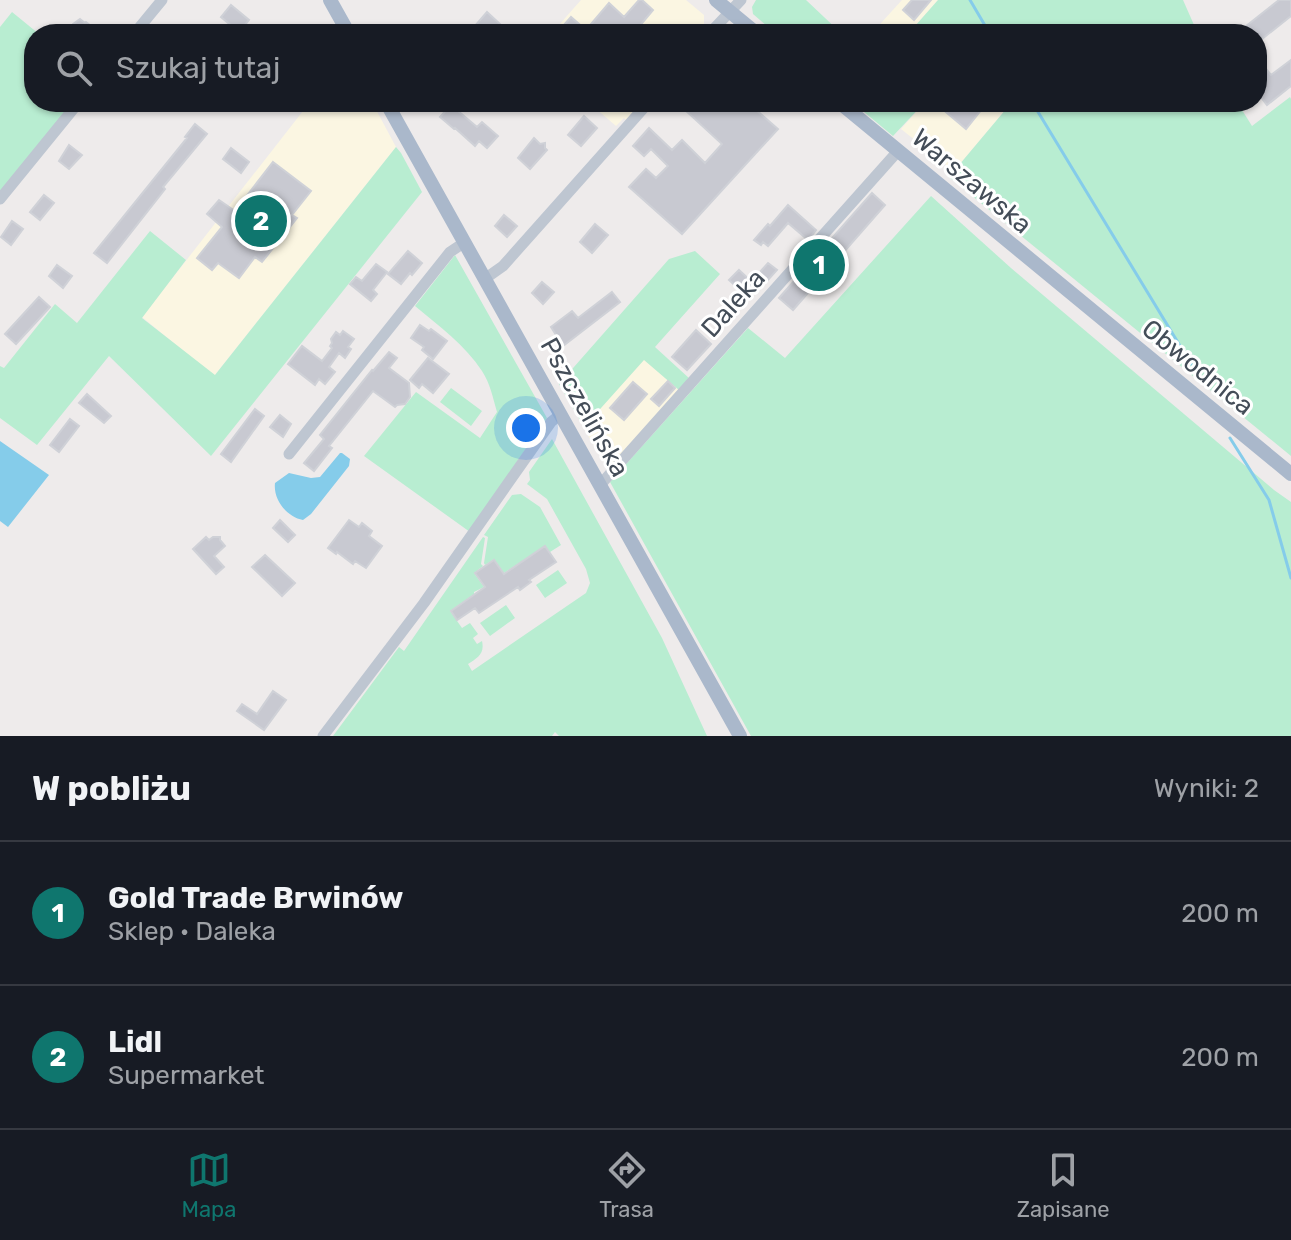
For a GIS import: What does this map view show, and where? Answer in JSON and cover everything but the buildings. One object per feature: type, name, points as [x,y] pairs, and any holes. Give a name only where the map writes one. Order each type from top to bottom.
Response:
[{"type":"main road","points":[[330,0],[343,24]]},
{"type":"main road","points":[[716,0],[745,24]]},
{"type":"main road","name":"Pszczelińska","points":[[392,112],[740,736]]},
{"type":"main road","name":"Warszawska","points":[[851,112],[1075,297]]},
{"type":"main road","name":"Obwodnica","points":[[1075,297],[1291,474]]},
{"type":"street","points":[[142,24],[162,0]]},
{"type":"street","points":[[718,24],[741,0]]},
{"type":"street","points":[[0,199],[71,112]]},
{"type":"street","points":[[486,278],[503,266],[640,112]]},
{"type":"street","name":"Daleka","points":[[601,484],[898,151]]},
{"type":"street","points":[[289,454],[452,249],[465,242]]},
{"type":"street","points":[[323,736],[424,603],[551,422],[561,414]]},
{"type":"shaded area","points":[[581,0],[686,0],[704,15],[704,24],[560,24]]},
{"type":"shaded area","points":[[902,0],[938,0],[917,24],[880,24]]},
{"type":"shaded area","points":[[302,112],[377,112],[396,147],[214,376],[142,317]]},
{"type":"shaded area","points":[[600,112],[633,112],[626,120],[624,118],[616,126]]},
{"type":"shaded area","points":[[916,112],[1004,112],[954,171],[901,129]]},
{"type":"shaded area","points":[[644,359],[679,390],[608,469],[583,427]]},
{"type":"green space","points":[[756,0],[806,0],[831,24],[764,24],[753,14],[752,7]]},
{"type":"green space","points":[[938,0],[1183,0],[1194,24],[917,24]]},
{"type":"green space","points":[[12,12],[27,24],[24,24],[24,112],[65,112],[0,192],[0,27]]},
{"type":"green space","points":[[1290,97],[1291,456],[949,177],[1004,112],[1243,112],[1252,126]]},
{"type":"green space","points":[[864,112],[916,112],[893,136]]},
{"type":"green space","points":[[396,147],[422,192],[211,456],[109,356],[37,445],[0,418],[0,366],[4,368],[55,304],[77,323],[150,231],[186,260],[142,318],[215,375]]},
{"type":"green space","points":[[931,196],[1011,268],[1291,502],[1291,736],[751,736],[610,482],[748,328],[785,358]]},
{"type":"green space","points":[[695,251],[720,274],[655,347],[690,379],[679,390],[644,360],[584,427],[559,384],[669,259]]},
{"type":"green space","points":[[455,255],[547,418],[470,532],[364,456],[416,392],[480,438],[497,412],[482,371],[451,336],[415,306]]},
{"type":"green space","points":[[451,388],[482,411],[471,426],[440,402]]},
{"type":"green space","points":[[552,439],[662,638],[707,736],[559,736],[555,732],[552,736],[333,736],[399,647],[404,651],[483,537],[483,566],[474,573],[484,587],[450,611],[462,628],[470,623],[478,634],[473,638],[477,644],[482,641],[481,652],[468,664],[472,671],[586,593],[590,583],[586,569],[547,499],[527,484],[529,472]]},
{"type":"green space","points":[[521,494],[540,507],[561,545],[550,552],[545,546],[504,573],[494,559],[485,565],[488,537],[484,535],[512,495]]},
{"type":"green space","points":[[558,570],[567,583],[545,598],[536,585]]},
{"type":"green space","points":[[506,605],[515,618],[490,636],[480,623]]},
{"type":"water","points":[[0,441],[49,475],[8,527],[0,521]]},
{"type":"water","points":[[340,453],[350,459],[349,466],[311,514],[303,520],[287,511],[276,496],[275,483],[289,473],[320,477]]},
{"type":"waterway","points":[[970,0],[984,24]]},
{"type":"waterway","points":[[1038,112],[1191,364]]},
{"type":"waterway","points":[[1230,438],[1269,500],[1291,578]]},
{"type":"place","name":"Lidl","points":[[261,221]]},
{"type":"place","name":"Gold Trade Brwinów","points":[[819,265]]}]
